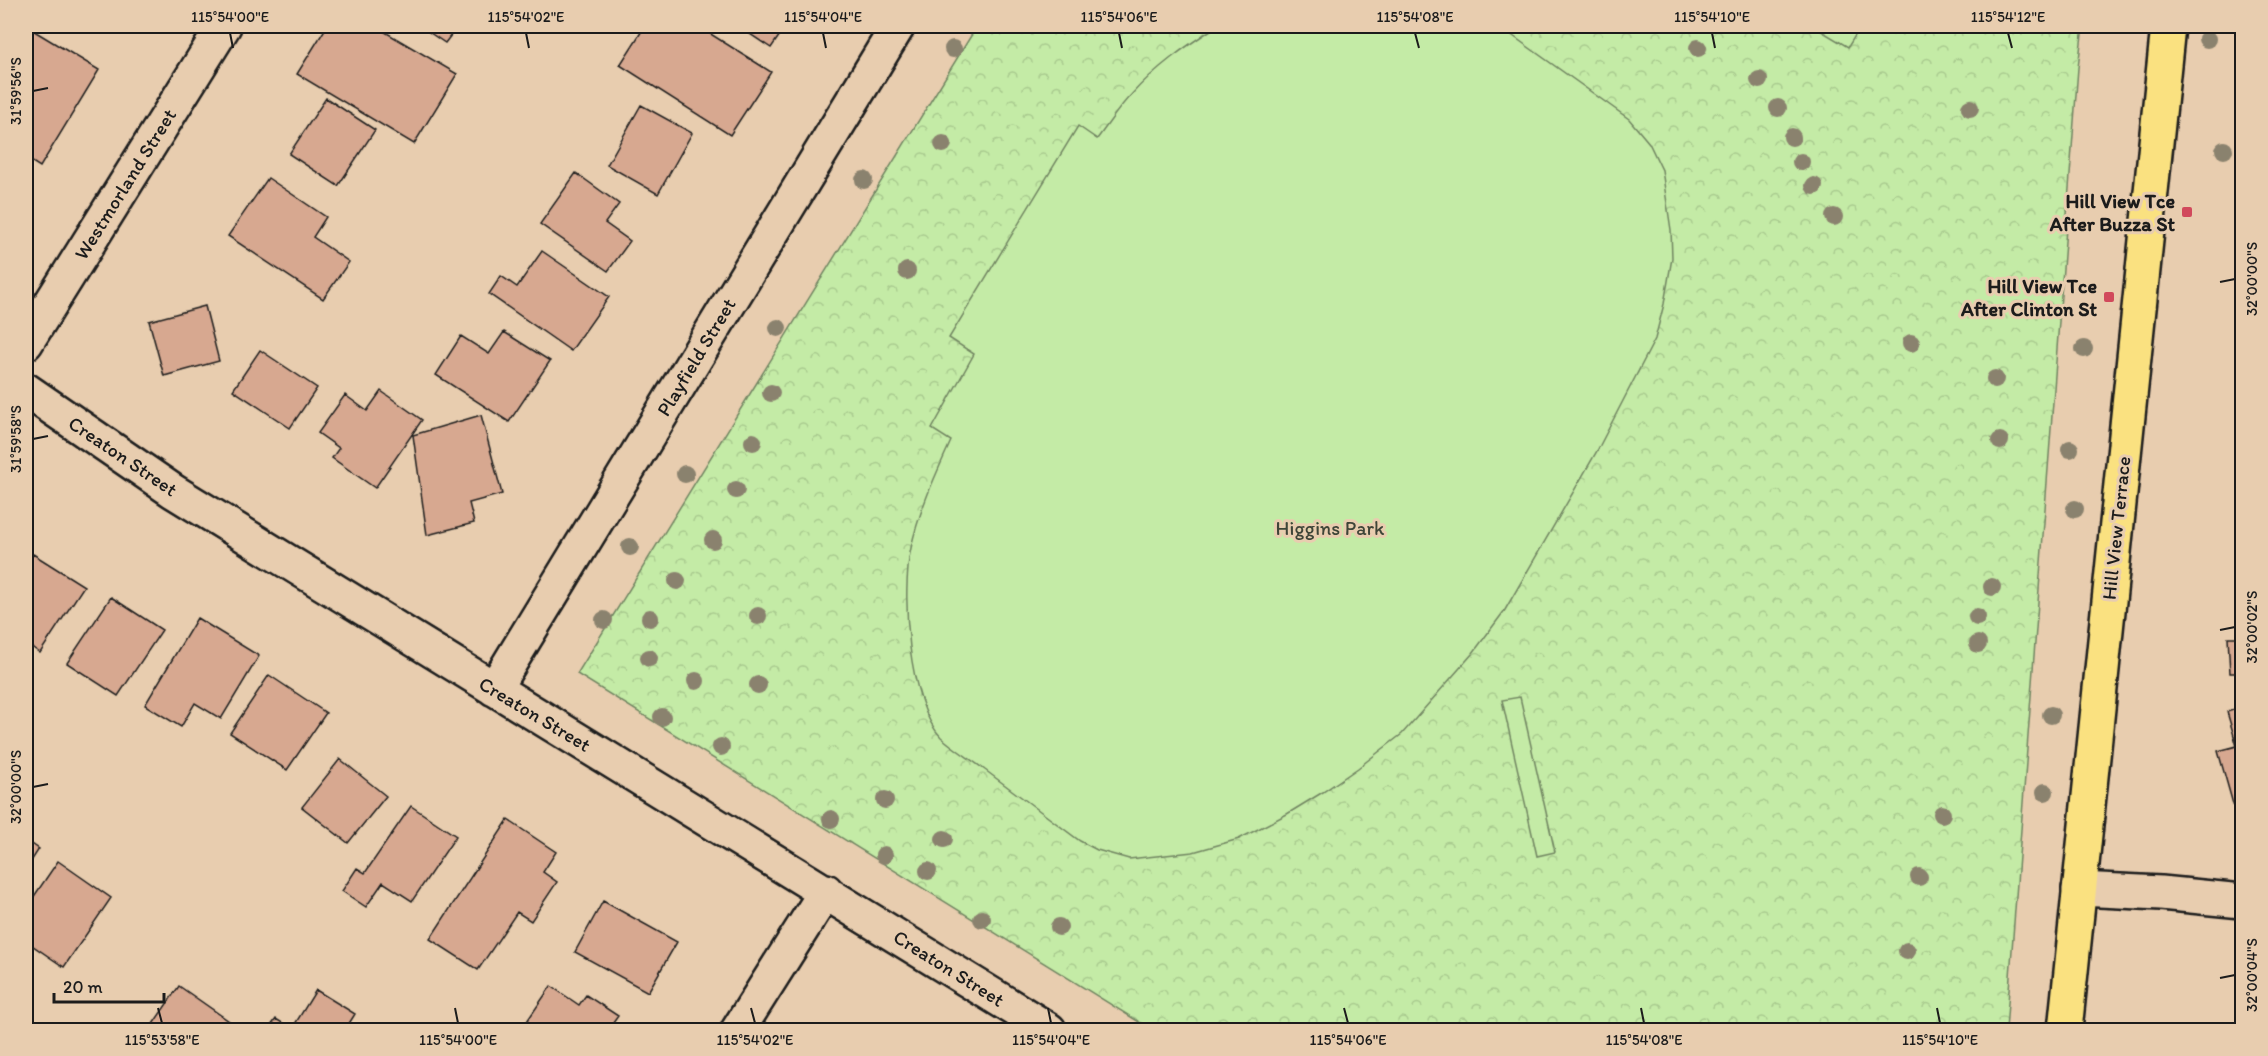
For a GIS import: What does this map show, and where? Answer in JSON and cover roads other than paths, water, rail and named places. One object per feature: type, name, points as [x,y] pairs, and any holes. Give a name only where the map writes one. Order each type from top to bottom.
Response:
[{"type":"main road","name":"Hill View Terrace","points":[[2065,1030],[2168,26]]},
{"type":"street","name":"Westmorland Street","points":[[26,343],[224,26]]},
{"type":"street","name":"Playfield Street","points":[[494,689],[898,26]]},
{"type":"street","name":"Creaton Street","points":[[26,390],[172,491],[1049,1030]]},
{"type":"street","points":[[2079,889],[2161,893],[2242,901]]},
{"type":"street","points":[[738,1030],[826,891]]},
{"type":"place","name":"Hill View Tce After Buzza St","points":[[2187,212]]},
{"type":"place","name":"Hill View Tce After Clinton St","points":[[2109,297]]},
{"type":"park label","name":"Higgins Park","points":[[1330,528]]}]
